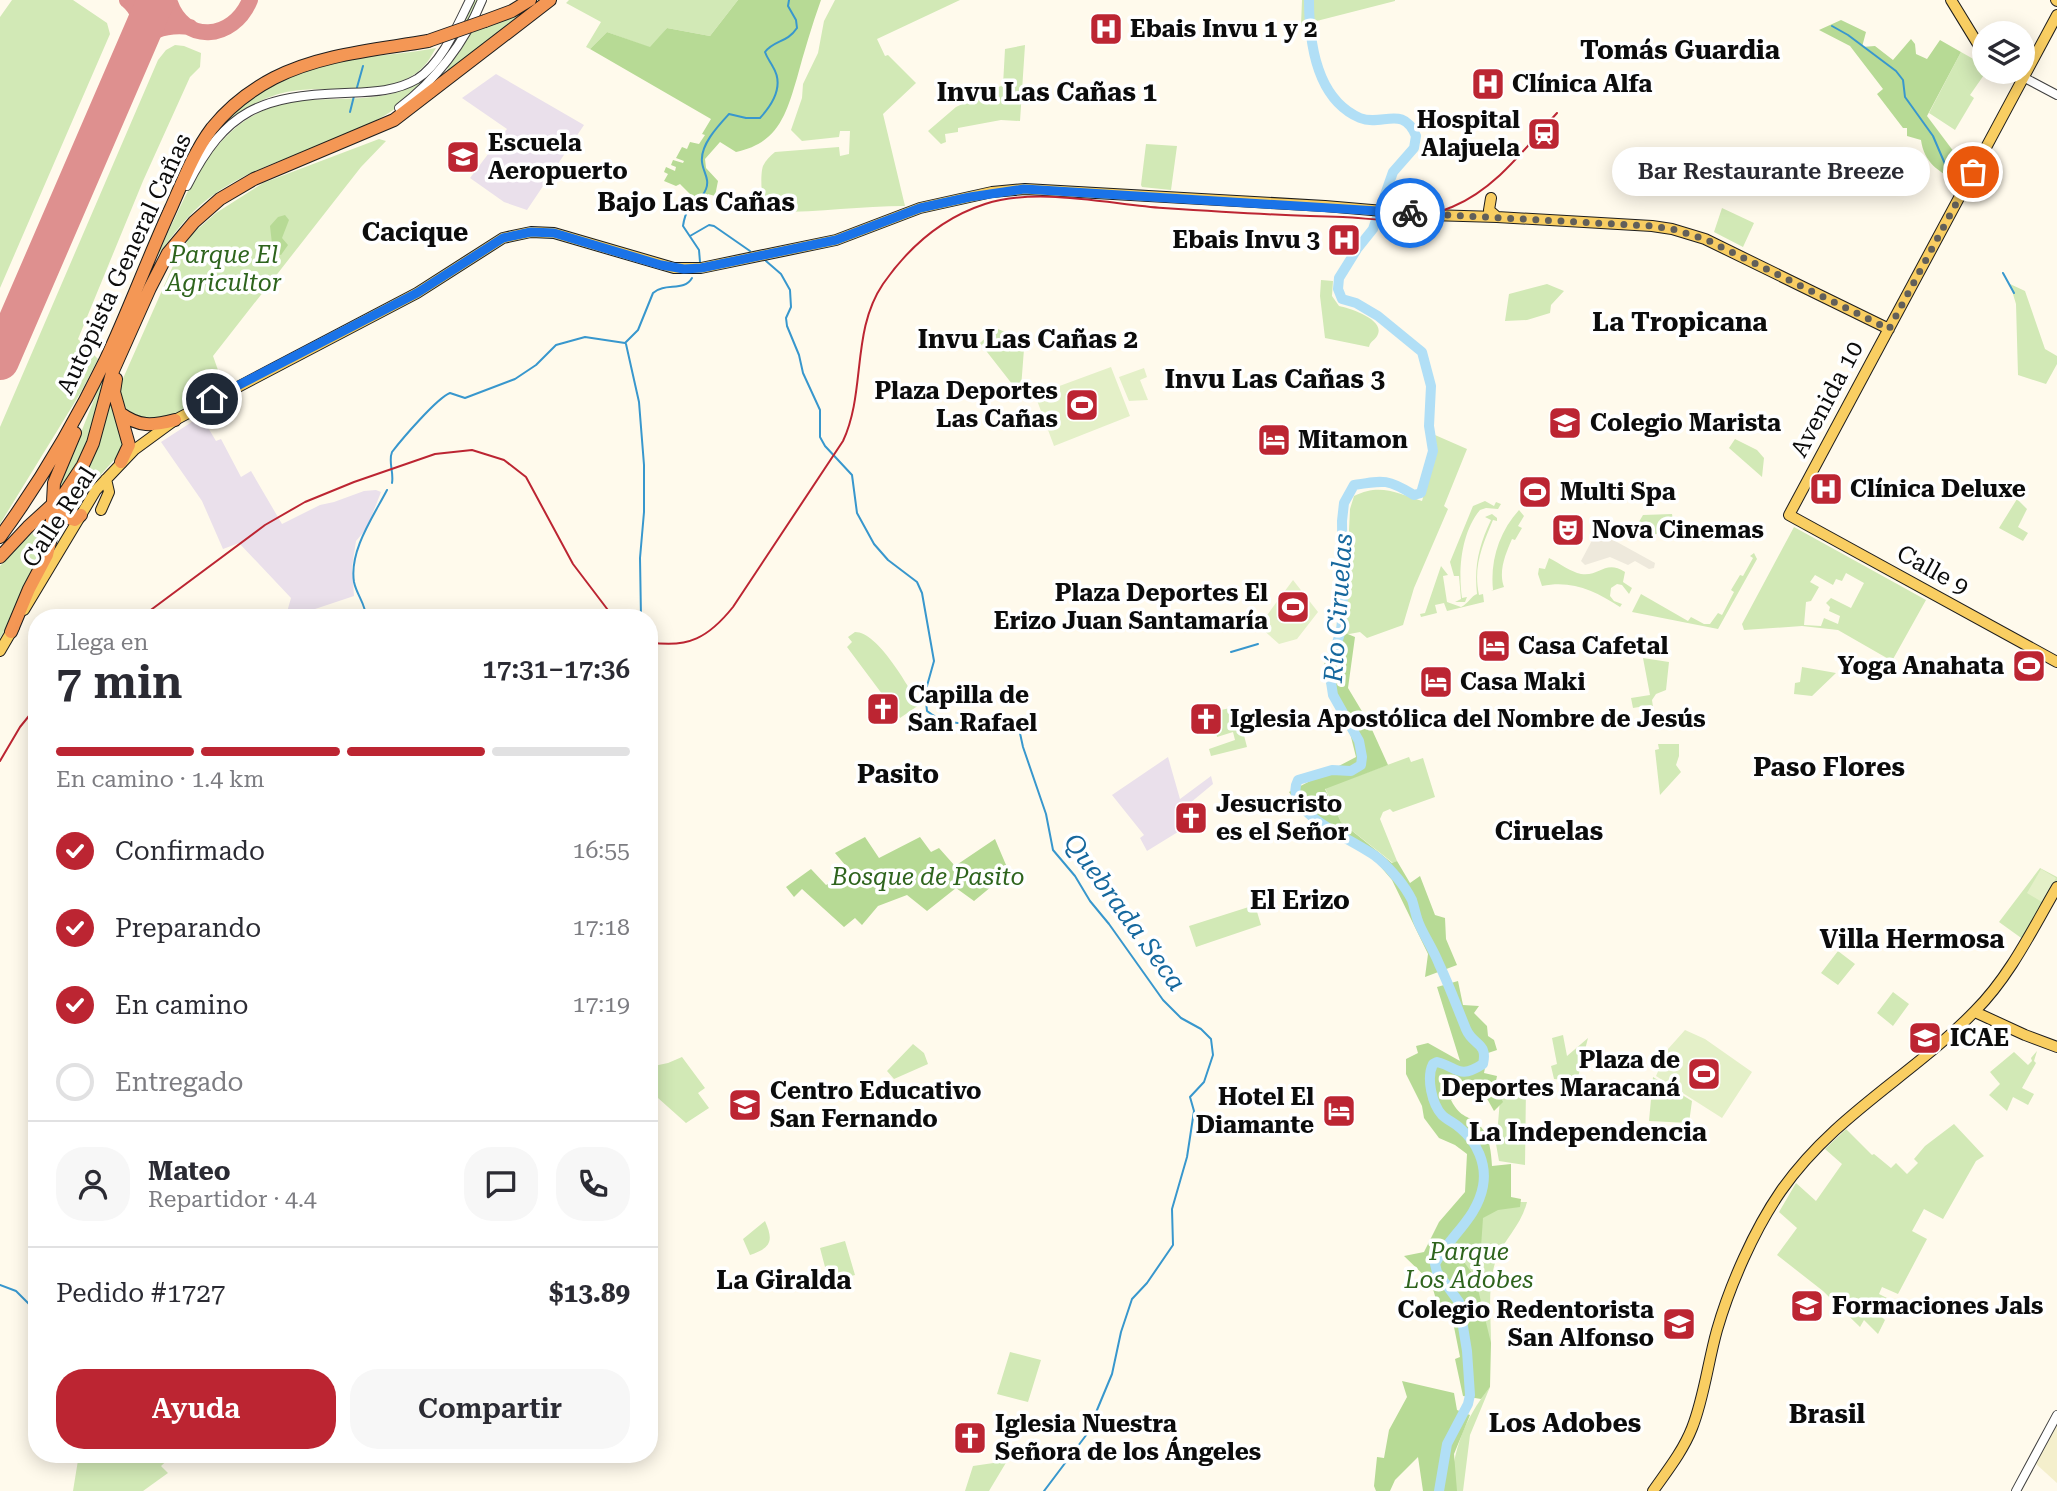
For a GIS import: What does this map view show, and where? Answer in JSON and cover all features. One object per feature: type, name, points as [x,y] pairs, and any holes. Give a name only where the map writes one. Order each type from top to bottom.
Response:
[{"type":"highway","points":[[485,21],[517,0]]},
{"type":"highway","name":"Autopista General Cañas","points":[[0,537],[63,440],[99,374],[184,178],[202,144],[221,118],[248,94],[272,79],[314,62],[428,41],[512,11],[530,0]]},
{"type":"highway","name":"Autopista General Cañas","points":[[0,557],[72,483],[83,465],[93,443],[112,373],[160,267],[185,232],[206,210],[238,188],[270,172],[367,134],[406,113],[550,0]]},
{"type":"highway","points":[[121,462],[129,445],[114,392],[117,379],[185,232]]},
{"type":"highway","points":[[12,632],[29,589],[47,555],[51,538],[54,483],[99,374]]},
{"type":"highway","points":[[120,413],[136,423],[149,426],[175,420]]},
{"type":"highway","points":[[52,505],[66,518],[75,520],[81,515]]},
{"type":"main road","points":[[1951,0],[1972,34]]},
{"type":"main road","name":"Avenida 10","points":[[2035,48],[2057,15]]},
{"type":"main road","name":"Avenida 10","points":[[1792,511],[1889,329],[2013,84]]},
{"type":"main road","name":"Calle Real","points":[[0,651],[106,478],[144,442],[175,420],[417,293],[485,249],[515,234],[542,231],[554,233],[661,265],[684,269],[747,260],[836,240],[920,208],[981,194],[1024,189],[1652,226],[1692,234],[1889,329]]},
{"type":"main road","points":[[1491,198],[1489,210],[1497,216]]},
{"type":"main road","points":[[101,510],[109,492],[106,478]]},
{"type":"main road","name":"Calle 9","points":[[1792,511],[2057,662]]},
{"type":"main road","points":[[1653,1491],[1692,1428],[1730,1291],[1779,1195],[1800,1164],[1836,1128],[1975,1012],[2013,963],[2057,887]]},
{"type":"main road","points":[[1975,1012],[2057,1047]]},
{"type":"street","points":[[148,261],[207,150],[223,131],[242,116],[278,100],[293,96],[375,92],[416,79],[425,73],[441,53],[470,0]]},
{"type":"street","points":[[367,134],[444,67],[470,29],[482,0]]},
{"type":"street","points":[[2035,83],[2057,95]]},
{"type":"street","points":[[2016,1491],[2057,1415]]},
{"type":"shaded area","points":[[496,74],[584,125],[527,210],[504,202],[470,178],[507,129],[462,98]]},
{"type":"shaded area","points":[[201,416],[216,441],[221,439],[241,477],[251,471],[282,524],[320,505],[364,491],[381,492],[367,528],[356,541],[352,567],[354,596],[315,609],[288,609],[291,598],[239,543],[223,549],[202,501],[161,442]]},
{"type":"shaded area","points":[[1597,531],[1655,563],[1654,568],[1649,569],[1635,561],[1628,565],[1610,557],[1585,565],[1581,561]]},
{"type":"shaded area","points":[[1168,757],[1180,799],[1211,776],[1213,784],[1178,813],[1186,827],[1147,851],[1140,838],[1144,835],[1112,795]]},
{"type":"shaded area","points":[[2057,1425],[2057,1483],[2035,1463]]},
{"type":"green space","points":[[12,0],[73,0],[107,23],[110,34],[0,288],[0,17]]},
{"type":"green space","points":[[473,0],[478,0],[455,48],[402,104],[361,128],[272,164],[229,185],[194,211],[156,258],[202,167],[234,129],[254,115],[285,103],[381,96],[413,85],[423,79]]},
{"type":"green space","points":[[538,0],[447,72],[448,66],[470,33]]},
{"type":"green space","points":[[569,0],[738,0],[710,36],[667,28],[651,48],[607,32],[590,49],[586,47],[601,22],[566,3]]},
{"type":"green space","points":[[738,0],[821,0],[789,104],[778,125],[762,142],[750,148],[736,152],[720,142],[705,159],[706,168],[718,181],[715,196],[708,194],[704,213],[672,212],[680,200],[685,203],[691,195],[680,184],[676,186],[664,181],[668,174],[664,172],[666,167],[675,171],[676,167],[671,165],[673,160],[683,163],[684,161],[676,158],[682,147],[687,149],[690,142],[699,144],[711,119],[590,49],[607,32],[650,47],[667,28],[710,36]]},
{"type":"green space","points":[[835,0],[960,0],[877,39],[885,56],[888,55],[916,83],[883,114],[905,206],[767,212],[762,196],[762,170],[765,162],[775,152],[839,147],[840,156],[849,154],[850,131],[840,131],[839,137],[802,141],[791,130],[802,98],[803,84],[818,53],[824,21]]},
{"type":"green space","points":[[1302,0],[1395,0],[1395,1],[1301,25]]},
{"type":"green space","points":[[1841,20],[1866,32],[1862,47],[1875,46],[1893,60],[1911,39],[1915,44],[1916,54],[1927,59],[1940,40],[1961,52],[1927,116],[1966,168],[1958,181],[1933,165],[1925,154],[1921,140],[1907,136],[1907,128],[1903,128],[1877,94],[1883,89],[1850,46],[1819,30]]},
{"type":"green space","points":[[175,45],[201,53],[200,67],[190,77],[143,181],[78,339],[98,359],[81,392],[0,524],[0,427],[158,60],[166,50]]},
{"type":"green space","points":[[1025,45],[1020,121],[1001,120],[958,128],[958,132],[945,134],[946,142],[941,144],[928,131],[956,107],[1003,85],[1005,49]]},
{"type":"green space","points":[[436,48],[424,66],[397,83],[282,93],[252,106],[216,130],[254,97],[282,80],[313,67],[343,60]]},
{"type":"green space","points":[[1961,52],[1972,58],[1972,84],[1978,84],[1970,95],[1974,98],[1955,130],[1929,113]]},
{"type":"green space","name":"Parque El Agricultor","points":[[379,139],[386,141],[361,167],[213,356],[224,387],[175,414],[161,418],[147,419],[136,416],[126,408],[121,396],[121,383],[176,259],[192,234],[216,213],[263,183]]},
{"type":"green space","points":[[1146,144],[1177,146],[1171,190],[1142,187]]},
{"type":"green space","points":[[1722,208],[1754,223],[1743,247],[1714,232]]},
{"type":"green space","points":[[285,215],[289,220],[282,238],[288,245],[281,255],[273,253],[270,226],[278,217]]},
{"type":"green space","points":[[1321,280],[1333,281],[1332,296],[1339,306],[1364,315],[1376,324],[1378,334],[1369,347],[1325,338]]},
{"type":"green space","points":[[1547,284],[1564,291],[1551,305],[1550,313],[1527,320],[1505,321],[1509,294]]},
{"type":"green space","points":[[2010,284],[2025,291],[2045,349],[2057,356],[2057,364],[2046,384],[2018,375],[2016,304]]},
{"type":"green space","points":[[996,328],[1009,334],[1025,336],[1021,388],[1016,389],[980,343]]},
{"type":"green space","name":"Plaza Deportes Las Cañas","points":[[1111,367],[1130,416],[1054,446],[1035,395]]},
{"type":"green space","points":[[1144,368],[1147,377],[1140,380],[1148,400],[1129,401],[1119,377]]},
{"type":"green space","points":[[106,369],[86,450],[56,496]]},
{"type":"green space","points":[[110,397],[123,439],[123,450],[88,489],[72,516],[59,507],[83,474],[101,436]]},
{"type":"green space","points":[[1435,435],[1467,449],[1444,506],[1448,509],[1414,588],[1403,625],[1367,638],[1360,632],[1344,635],[1350,509],[1354,496],[1380,490],[1396,492],[1422,501],[1437,450]]},
{"type":"green space","points":[[1735,439],[1757,450],[1764,458],[1762,477],[1729,448]]},
{"type":"green space","points":[[2017,499],[2027,509],[2018,527],[2028,533],[2023,541],[1999,528]]},
{"type":"green space","points":[[1485,501],[1494,506],[1496,502],[1501,504],[1498,509],[1480,510],[1474,519],[1462,552],[1462,598],[1467,597],[1465,602],[1455,602],[1461,599],[1459,576],[1454,576],[1450,562],[1473,506]]},
{"type":"green space","points":[[1519,510],[1524,516],[1518,526],[1522,528],[1515,540],[1512,539],[1505,556],[1502,568],[1504,587],[1491,591],[1497,547]]},
{"type":"green space","points":[[1492,514],[1497,521],[1493,520],[1482,548],[1477,575],[1479,595],[1483,594],[1484,602],[1447,611],[1444,603],[1435,605],[1437,613],[1421,617],[1420,614],[1425,613],[1441,566],[1448,575],[1443,576],[1447,602],[1461,607],[1477,594],[1476,574],[1478,556],[1491,520],[1485,517]]},
{"type":"green space","points":[[1672,514],[1673,520],[1649,540],[1633,532],[1643,515]]},
{"type":"green space","points":[[45,523],[47,527],[43,553],[24,585],[8,626],[0,638],[0,566],[25,539]]},
{"type":"green space","points":[[1794,527],[1926,600],[1892,661],[1838,630],[1802,626],[1744,630],[1742,624]],"holes":[[[1846,573],[1864,583],[1851,608],[1831,598],[1826,603],[1830,607],[1829,611],[1840,616],[1838,624],[1824,618],[1821,626],[1804,625],[1806,602],[1811,601],[1819,587],[1810,582],[1815,575],[1833,585],[1836,579],[1842,581]]]},
{"type":"green space","points":[[1754,553],[1757,559],[1718,629],[1632,612],[1641,594],[1688,621],[1691,617],[1710,624],[1718,613],[1722,615],[1734,592],[1731,590],[1740,575],[1743,576],[1753,558],[1750,556]]},
{"type":"green space","points":[[1549,558],[1581,574],[1618,568],[1625,572],[1623,582],[1632,588],[1629,594],[1622,585],[1617,584],[1611,588],[1610,596],[1622,604],[1620,607],[1583,588],[1564,584],[1542,586],[1539,568],[1545,569]]},
{"type":"green space","name":"Plaza Deportes El Erizo Juan Santamaría","points":[[1293,580],[1318,612],[1297,639],[1279,644],[1259,626]]},
{"type":"green space","points":[[1338,630],[1355,637],[1348,688],[1369,723],[1388,765],[1325,789],[1341,822],[1392,863],[1397,861],[1410,883],[1420,876],[1435,915],[1445,918],[1446,939],[1457,965],[1425,977],[1428,954],[1392,880],[1374,859],[1306,816],[1289,792],[1356,757],[1350,733],[1321,672]]},
{"type":"green space","points":[[855,632],[864,634],[882,650],[919,705],[900,718],[847,647],[852,642],[848,637]]},
{"type":"green space","points":[[1643,658],[1669,662],[1666,690],[1656,694],[1652,700],[1653,707],[1633,708],[1631,698],[1650,695]]},
{"type":"green space","points":[[1802,667],[1836,673],[1812,696],[1794,694],[1795,683],[1800,682]]},
{"type":"green space","points":[[1234,707],[1235,712],[1238,712],[1247,747],[1211,756],[1209,749],[1235,740],[1233,732],[1217,737],[1213,712]]},
{"type":"green space","points":[[1658,744],[1679,744],[1676,765],[1681,772],[1660,795],[1655,750],[1659,749]]},
{"type":"green space","points":[[1409,757],[1411,762],[1423,758],[1435,797],[1393,812],[1390,809],[1383,812],[1380,819],[1397,861],[1393,863],[1341,822],[1325,788]]},
{"type":"green space","name":"Bosque de Pasito","points":[[865,837],[879,858],[920,837],[931,852],[939,848],[955,866],[995,839],[1009,872],[974,901],[956,888],[927,911],[907,895],[878,906],[862,925],[855,918],[844,927],[802,889],[794,897],[786,887],[811,869],[826,885],[851,872],[835,853]]},
{"type":"green space","points":[[2040,868],[2057,877],[2057,881],[2024,940],[1999,922]]},
{"type":"green space","points":[[2041,869],[2056,878],[2042,902],[2027,893]]},
{"type":"green space","points":[[1255,905],[1261,925],[1196,947],[1189,926]]},
{"type":"green space","points":[[1838,951],[1855,964],[1838,985],[1821,973]]},
{"type":"green space","points":[[1458,981],[1463,1005],[1479,1006],[1474,1013],[1487,1026],[1488,1036],[1494,1040],[1497,1050],[1488,1053],[1484,1073],[1497,1076],[1495,1086],[1503,1102],[1494,1111],[1485,1095],[1469,1088],[1451,1100],[1458,1111],[1484,1131],[1490,1145],[1492,1166],[1511,1164],[1511,1197],[1521,1199],[1520,1207],[1498,1210],[1483,1218],[1481,1247],[1461,1258],[1475,1277],[1491,1343],[1490,1387],[1481,1399],[1463,1396],[1455,1359],[1460,1357],[1454,1327],[1437,1303],[1431,1282],[1404,1256],[1424,1252],[1439,1222],[1465,1192],[1467,1154],[1439,1138],[1424,1118],[1422,1106],[1406,1074],[1406,1059],[1418,1053],[1416,1046],[1428,1043],[1460,1061],[1437,987]]},
{"type":"green space","points":[[1893,992],[1909,1004],[1893,1026],[1877,1013]]},
{"type":"green space","name":"Plaza de Deportes Maracaná","points":[[1685,1030],[1705,1039],[1752,1072],[1722,1118],[1656,1076],[1668,1049]]},
{"type":"green space","points":[[1563,1035],[1567,1056],[1588,1038],[1577,1081],[1554,1079],[1551,1066],[1557,1064],[1552,1038]]},
{"type":"green space","points":[[913,1044],[924,1053],[928,1064],[894,1079],[887,1071]]},
{"type":"green space","points":[[2037,1051],[2034,1061],[2036,1063],[2022,1088],[2034,1094],[2028,1105],[2013,1097],[2007,1111],[1989,1095],[2000,1084],[1990,1072],[2014,1052],[2028,1065]]},
{"type":"green space","points":[[682,1057],[705,1088],[698,1093],[709,1108],[686,1123],[658,1098],[658,1065]]},
{"type":"green space","points":[[1653,1077],[1692,1101],[1689,1123],[1649,1121]]},
{"type":"green space","points":[[1501,1086],[1526,1086],[1525,1165],[1499,1161],[1496,1144],[1488,1134],[1498,1124]]},
{"type":"green space","points":[[1954,1124],[1984,1156],[1976,1161],[1943,1219],[1924,1209],[1912,1231],[1927,1239],[1898,1294],[1882,1287],[1879,1294],[1891,1300],[1876,1311],[1885,1320],[1878,1334],[1864,1320],[1860,1327],[1823,1291],[1777,1255],[1797,1228],[1779,1212],[1796,1183],[1816,1201],[1842,1164],[1825,1149],[1846,1129],[1872,1155],[1891,1168],[1896,1163],[1907,1174],[1918,1163],[1914,1159],[1925,1146]]},
{"type":"green space","name":"Parque Los Adobes","points":[[1511,1188],[1511,1202],[1527,1202],[1521,1218],[1499,1252],[1493,1270],[1490,1301],[1491,1343],[1469,1343],[1443,1257]]},
{"type":"green space","points":[[765,1221],[769,1243],[762,1250],[750,1255],[743,1239]]},
{"type":"green space","points":[[845,1241],[855,1275],[829,1282],[820,1248]]},
{"type":"green space","points":[[1010,1352],[1041,1360],[1028,1402],[997,1394]]},
{"type":"green space","points":[[1402,1381],[1454,1393],[1457,1410],[1470,1415],[1454,1454],[1457,1491],[1423,1491],[1418,1457],[1395,1480],[1390,1491],[1376,1491],[1374,1486],[1377,1457],[1384,1458],[1389,1430],[1407,1397]]},
{"type":"green space","points":[[1490,1387],[1470,1435],[1463,1491],[1450,1491],[1461,1436]]},
{"type":"green space","points":[[1007,1461],[989,1491],[965,1491],[973,1466]]},
{"type":"green space","points":[[78,1463],[164,1463],[161,1466],[168,1473],[143,1491],[73,1491]]},
{"type":"waterway","points":[[700,262],[699,250],[683,226],[687,211],[700,199],[707,185],[702,162],[704,149],[729,114],[760,118],[773,100],[777,87],[776,74],[765,52],[797,28],[796,20],[788,6],[789,0]]},
{"type":"waterway","name":"Río Ciruelas","points":[[1309,0],[1311,33],[1318,67],[1333,97],[1345,109],[1360,118],[1405,121],[1416,136],[1414,148],[1393,172],[1373,229],[1339,278],[1338,289],[1342,299],[1356,303],[1378,316],[1422,352],[1431,386],[1429,426],[1433,451],[1421,493],[1414,495],[1392,483],[1372,482],[1354,485],[1344,503],[1343,611],[1341,630],[1329,669],[1333,695],[1359,741],[1361,765],[1351,771],[1332,770],[1298,780],[1295,792],[1300,804],[1310,815],[1379,859],[1402,884],[1412,900],[1419,923],[1466,1029],[1483,1052],[1483,1064],[1475,1069],[1463,1072],[1437,1062],[1433,1064],[1430,1076],[1431,1091],[1438,1110],[1471,1140],[1482,1162],[1484,1178],[1475,1208],[1435,1264],[1437,1272],[1459,1302],[1467,1351],[1470,1395],[1447,1444],[1439,1491]]},
{"type":"waterway","points":[[1832,26],[1896,71],[1903,80],[1905,97],[1933,136],[1951,178]]},
{"type":"waterway","points":[[356,91],[363,66]]},
{"type":"waterway","points":[[350,112],[354,96]]},
{"type":"waterway","name":"Quebrada Seca","points":[[690,236],[709,225],[714,226],[750,251]]},
{"type":"waterway","name":"Quebrada Seca","points":[[766,261],[781,274],[790,290],[791,307],[786,318],[787,326],[803,373],[820,410],[820,437],[852,475],[857,513],[874,544],[888,560],[917,582],[922,593],[934,661],[925,693],[927,711],[949,722],[996,721],[1018,724],[1046,814],[1053,850],[1075,876],[1090,901],[1163,1000],[1181,1018],[1201,1029],[1211,1039],[1213,1055],[1204,1082],[1190,1097],[1194,1111],[1187,1157],[1172,1209],[1173,1245],[1147,1283],[1132,1299],[1121,1332],[1112,1374],[1087,1434],[1044,1491]]},
{"type":"waterway","points":[[2003,273],[2014,293]]},
{"type":"waterway","points":[[392,483],[392,452],[444,396],[450,393],[465,398],[515,379],[536,365],[556,345],[585,337],[625,343],[638,330],[653,293],[663,288],[684,285],[692,278]]},
{"type":"waterway","points":[[626,344],[639,402],[644,465],[641,609]]},
{"type":"waterway","points":[[365,609],[354,582],[355,558],[363,534],[387,490]]},
{"type":"waterway","points":[[1231,652],[1258,644]]},
{"type":"waterway","points":[[0,1285],[16,1291],[28,1303]]},
{"type":"taxiway","points":[[127,0],[181,23]]},
{"type":"taxiway","points":[[127,0],[139,17],[139,38]]},
{"type":"taxiway","points":[[169,0],[176,15],[185,25],[196,31],[208,32],[221,30],[232,24],[250,0]]},
{"type":"taxiway","points":[[131,54],[142,40],[156,31],[172,27],[190,27]]},
{"type":"taxiway","points":[[0,332],[13,325],[20,315]]},
{"type":"runway","points":[[0,361],[156,0]]},
{"type":"railway","points":[[658,643],[675,644],[697,638],[715,626],[733,607],[843,441],[854,402],[866,321],[883,284],[903,258],[927,236],[954,217],[1005,199],[1050,197],[1208,211],[1411,220],[1452,207],[1483,190],[1509,166],[1557,113]]},
{"type":"railway","points":[[152,609],[265,525],[305,502],[435,454],[472,450],[504,460],[526,477],[573,564],[607,609]]},
{"type":"railway","points":[[0,761],[28,717]]},
{"type":"way so far","points":[[1410,213],[1462,217],[1497,216],[1679,230],[1705,239],[1889,329],[1973,172]]},
{"type":"place","name":"Ebais Invu 1 y 2","points":[[1106,29]]},
{"type":"place","name":"Clínica Alfa","points":[[1488,84]]},
{"type":"place","name":"Hospital Alajuela","points":[[1544,134]]},
{"type":"place","name":"Escuela Aeropuerto","points":[[463,157]]},
{"type":"place","name":"Bar Restaurante Breeze","points":[[1973,172]]},
{"type":"place","name":"Ebais Invu 3","points":[[1344,240]]},
{"type":"place","name":"Plaza Deportes Las Cañas","points":[[1082,405]]},
{"type":"place","name":"Colegio Marista","points":[[1565,423]]},
{"type":"place","name":"Mitamon","points":[[1274,440]]},
{"type":"place","name":"Clínica Deluxe","points":[[1826,489]]},
{"type":"place","name":"Multi Spa","points":[[1535,492]]},
{"type":"place","name":"Nova Cinemas","points":[[1568,530]]},
{"type":"place","name":"Plaza Deportes El Erizo Juan Santamaría","points":[[1293,607]]},
{"type":"place","name":"Casa Cafetal","points":[[1494,646]]},
{"type":"place","name":"Yoga Anahata","points":[[2029,666]]},
{"type":"place","name":"Casa Maki","points":[[1436,682]]},
{"type":"place","name":"Capilla de San Rafael","points":[[883,709]]},
{"type":"place","name":"Iglesia Apostólica del Nombre de Jesús","points":[[1206,719]]},
{"type":"place","name":"Jesucristo es el Señor","points":[[1191,818]]},
{"type":"place","name":"ICAE","points":[[1925,1038]]},
{"type":"place","name":"Plaza de Deportes Maracaná","points":[[1704,1074]]},
{"type":"place","name":"Centro Educativo San Fernando","points":[[745,1105]]},
{"type":"place","name":"Hotel El Diamante","points":[[1339,1111]]},
{"type":"place","name":"Formaciones Jals","points":[[1807,1306]]},
{"type":"place","name":"Colegio Redentorista San Alfonso","points":[[1679,1324]]},
{"type":"place","name":"Iglesia Nuestra Señora de los Ángeles","points":[[970,1438]]},
{"type":"district","name":"Tomás Guardia","points":[[1680,50]]},
{"type":"district","name":"Invu Las Cañas 1","points":[[1047,92]]},
{"type":"district","name":"Bajo Las Cañas","points":[[696,202]]},
{"type":"district","name":"Cacique","points":[[415,232]]},
{"type":"district","name":"La Tropicana","points":[[1680,322]]},
{"type":"district","name":"Invu Las Cañas 2","points":[[1028,339]]},
{"type":"district","name":"Invu Las Cañas 3","points":[[1275,379]]},
{"type":"district","name":"Paso Flores","points":[[1829,767]]},
{"type":"district","name":"Pasito","points":[[898,774]]},
{"type":"district","name":"Ciruelas","points":[[1549,831]]},
{"type":"district","name":"El Erizo","points":[[1300,900]]},
{"type":"district","name":"Villa Hermosa","points":[[1912,939]]},
{"type":"district","name":"La Independencia","points":[[1588,1132]]},
{"type":"district","name":"La Giralda","points":[[784,1280]]},
{"type":"district","name":"Brasil","points":[[1827,1414]]},
{"type":"district","name":"Los Adobes","points":[[1565,1423]]},
{"type":"route","points":[[212,399],[417,293],[503,238],[515,234],[542,231],[554,233],[661,265],[684,269],[747,260],[836,240],[920,208],[992,192],[1024,189],[1410,213]]}]
